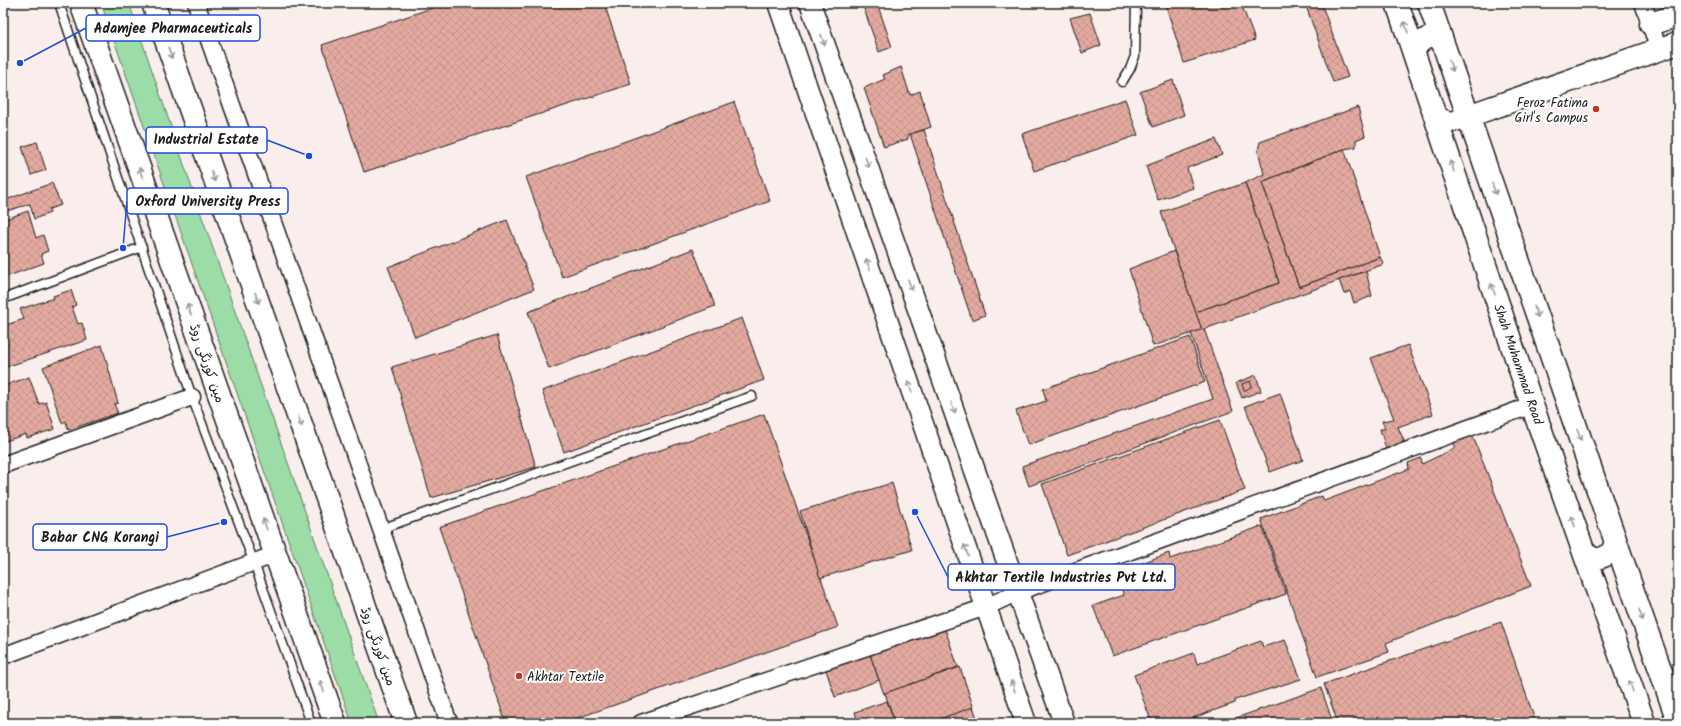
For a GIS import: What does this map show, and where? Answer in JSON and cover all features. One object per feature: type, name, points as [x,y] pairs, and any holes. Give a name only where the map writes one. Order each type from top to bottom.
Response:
[{"type":"main road","name":"مین کورنگی روڈ","points":[[81,3],[335,723]]},
{"type":"main road","name":"مین کورنگی روڈ","points":[[153,3],[406,723]]},
{"type":"main road","name":"Shah Muhammad Road","points":[[1397,3],[1532,405],[1644,723]]},
{"type":"main road","points":[[1429,3],[1678,721]]},
{"type":"main road","points":[[1651,24],[1678,15]]},
{"type":"main road","points":[[1467,112],[1669,46]]},
{"type":"street","points":[[196,3],[449,723]]},
{"type":"street","points":[[778,3],[1026,723]]},
{"type":"street","points":[[810,3],[1064,723]]},
{"type":"street","points":[[1643,3],[1651,24],[1669,46]]},
{"type":"street","points":[[1414,52],[1422,40],[1427,37],[1433,36],[1443,42]]},
{"type":"street","points":[[1434,111],[1442,120],[1453,122],[1464,117],[1467,112]]},
{"type":"street","points":[[3,466],[192,397]]},
{"type":"street","points":[[641,723],[986,607],[1018,592],[1532,405]]},
{"type":"street","points":[[1583,549],[1591,557],[1602,558],[1607,556],[1614,547],[1614,536]]},
{"type":"street","points":[[3,656],[276,554]]},
{"type":"street","points":[[1596,584],[1597,574],[1601,570],[1610,567],[1619,570],[1628,578]]},
{"type":"lane","points":[[59,3],[192,397],[254,563],[311,723]]},
{"type":"lane","points":[[1122,82],[1130,69],[1135,56],[1136,3]]},
{"type":"lane","points":[[3,299],[142,247]]},
{"type":"lane","points":[[381,529],[752,396]]},
{"type":"green space","points":[[101,3],[129,3],[195,197],[379,723],[352,723]]},
{"type":"building","points":[[447,3],[604,3],[631,84],[364,172],[322,45]]},
{"type":"building","points":[[862,3],[877,3],[892,47],[879,52]]},
{"type":"building","points":[[1165,3],[1252,3],[1242,6],[1255,40],[1184,63]]},
{"type":"building","points":[[1305,3],[1321,3],[1348,77],[1333,82]]},
{"type":"building","points":[[1090,13],[1101,45],[1082,53],[1070,18]]},
{"type":"building","points":[[901,67],[910,95],[920,91],[931,127],[908,135],[908,139],[884,147],[864,88],[885,79],[883,75]]},
{"type":"building","points":[[1173,80],[1184,115],[1153,127],[1140,92]]},
{"type":"building","points":[[1125,99],[1138,135],[1034,171],[1022,134]]},
{"type":"building","points":[[734,102],[770,201],[562,277],[526,177]]},
{"type":"building","points":[[1358,107],[1365,136],[1356,140],[1356,147],[1344,149],[1262,182],[1299,287],[1380,257],[1384,264],[1202,330],[1195,312],[1279,283],[1245,183],[1264,174],[1258,150],[1260,142]]},
{"type":"building","points":[[924,130],[985,315],[972,320],[910,134]]},
{"type":"building","points":[[1216,139],[1222,155],[1187,168],[1193,188],[1158,200],[1146,166]]},
{"type":"building","points":[[37,142],[46,170],[31,175],[22,147]]},
{"type":"building","points":[[1344,149],[1380,257],[1299,287],[1262,182]]},
{"type":"building","points":[[52,183],[61,205],[49,209],[50,213],[34,219],[30,204],[3,212],[3,201]]},
{"type":"building","points":[[1245,183],[1279,283],[1195,312],[1161,212]]},
{"type":"building","points":[[28,211],[36,238],[43,235],[48,251],[41,254],[44,263],[3,278],[3,220]]},
{"type":"building","points":[[507,220],[534,289],[415,337],[388,267]]},
{"type":"building","points":[[693,249],[715,306],[549,369],[528,312]]},
{"type":"building","points":[[1174,251],[1202,330],[1153,346],[1129,269]]},
{"type":"building","points":[[1366,271],[1372,296],[1354,303],[1350,291],[1344,294],[1339,280]]},
{"type":"building","points":[[71,290],[76,305],[72,307],[78,324],[82,323],[87,340],[3,368],[3,326],[24,319],[20,309],[54,298],[53,296]]},
{"type":"building","points":[[742,318],[764,380],[564,452],[542,391]]},
{"type":"building","points":[[1204,329],[1233,411],[1029,486],[1022,466],[1213,399],[1191,333]]},
{"type":"building","points":[[497,335],[536,467],[431,498],[392,367]]},
{"type":"building","points":[[1190,337],[1205,382],[1028,445],[1016,411],[1046,401],[1043,389]]},
{"type":"building","points":[[102,345],[118,403],[114,404],[118,413],[68,430],[66,421],[62,423],[43,367]]},
{"type":"building","points":[[1408,345],[1433,414],[1398,427],[1404,441],[1386,449],[1380,429],[1385,429],[1382,421],[1394,419],[1371,358]]},
{"type":"building","points":[[1256,375],[1261,391],[1242,398],[1236,383]]},
{"type":"building","points":[[29,377],[39,404],[46,402],[55,429],[27,438],[26,434],[3,442],[3,386]]},
{"type":"building","points":[[1250,381],[1252,386],[1244,391],[1242,384]]},
{"type":"building","points":[[1280,393],[1303,460],[1270,472],[1245,406]]},
{"type":"building","points":[[764,414],[838,627],[563,723],[506,723],[439,527]]},
{"type":"building","points":[[1220,420],[1245,490],[1067,555],[1042,484]]},
{"type":"building","points":[[1470,435],[1474,439],[1531,586],[1386,643],[1389,652],[1317,677],[1261,519],[1322,496],[1324,501],[1409,469],[1408,463],[1421,458],[1422,464],[1455,448],[1454,443]]},
{"type":"building","points":[[892,483],[912,550],[820,578],[800,511]]},
{"type":"building","points":[[1262,526],[1286,594],[1112,656],[1093,606],[1124,595],[1115,573],[1169,553],[1170,559]]},
{"type":"building","points":[[1501,622],[1536,723],[1338,723],[1324,684]]},
{"type":"building","points":[[944,626],[958,667],[884,694],[869,652]]},
{"type":"building","points":[[1285,640],[1301,679],[1235,700],[1235,703],[1179,723],[1152,723],[1134,675],[1194,653],[1197,664],[1261,641],[1263,647]]},
{"type":"building","points":[[869,652],[879,680],[835,697],[825,667]]},
{"type":"building","points":[[960,667],[974,709],[933,723],[895,723],[885,693]]},
{"type":"building","points":[[1321,688],[1333,723],[1222,723]]},
{"type":"building","points":[[887,701],[895,723],[858,723],[855,712]]},
{"type":"building","points":[[973,707],[979,723],[928,723]]},
{"type":"place","name":"Adamjee Pharmaceuticals","points":[[20,63]]},
{"type":"place","name":"Feroz Fatima Girl's Campus","points":[[1596,109]]},
{"type":"place","name":"Industrial Estate","points":[[309,156]]},
{"type":"place","name":"Oxford University Press","points":[[123,248]]},
{"type":"place","name":"Akhtar Textile Industries Pvt Ltd.","points":[[915,512]]},
{"type":"place","name":"Babar CNG Korangi","points":[[224,522]]},
{"type":"place","name":"Akhtar Textile","points":[[519,676]]}]
